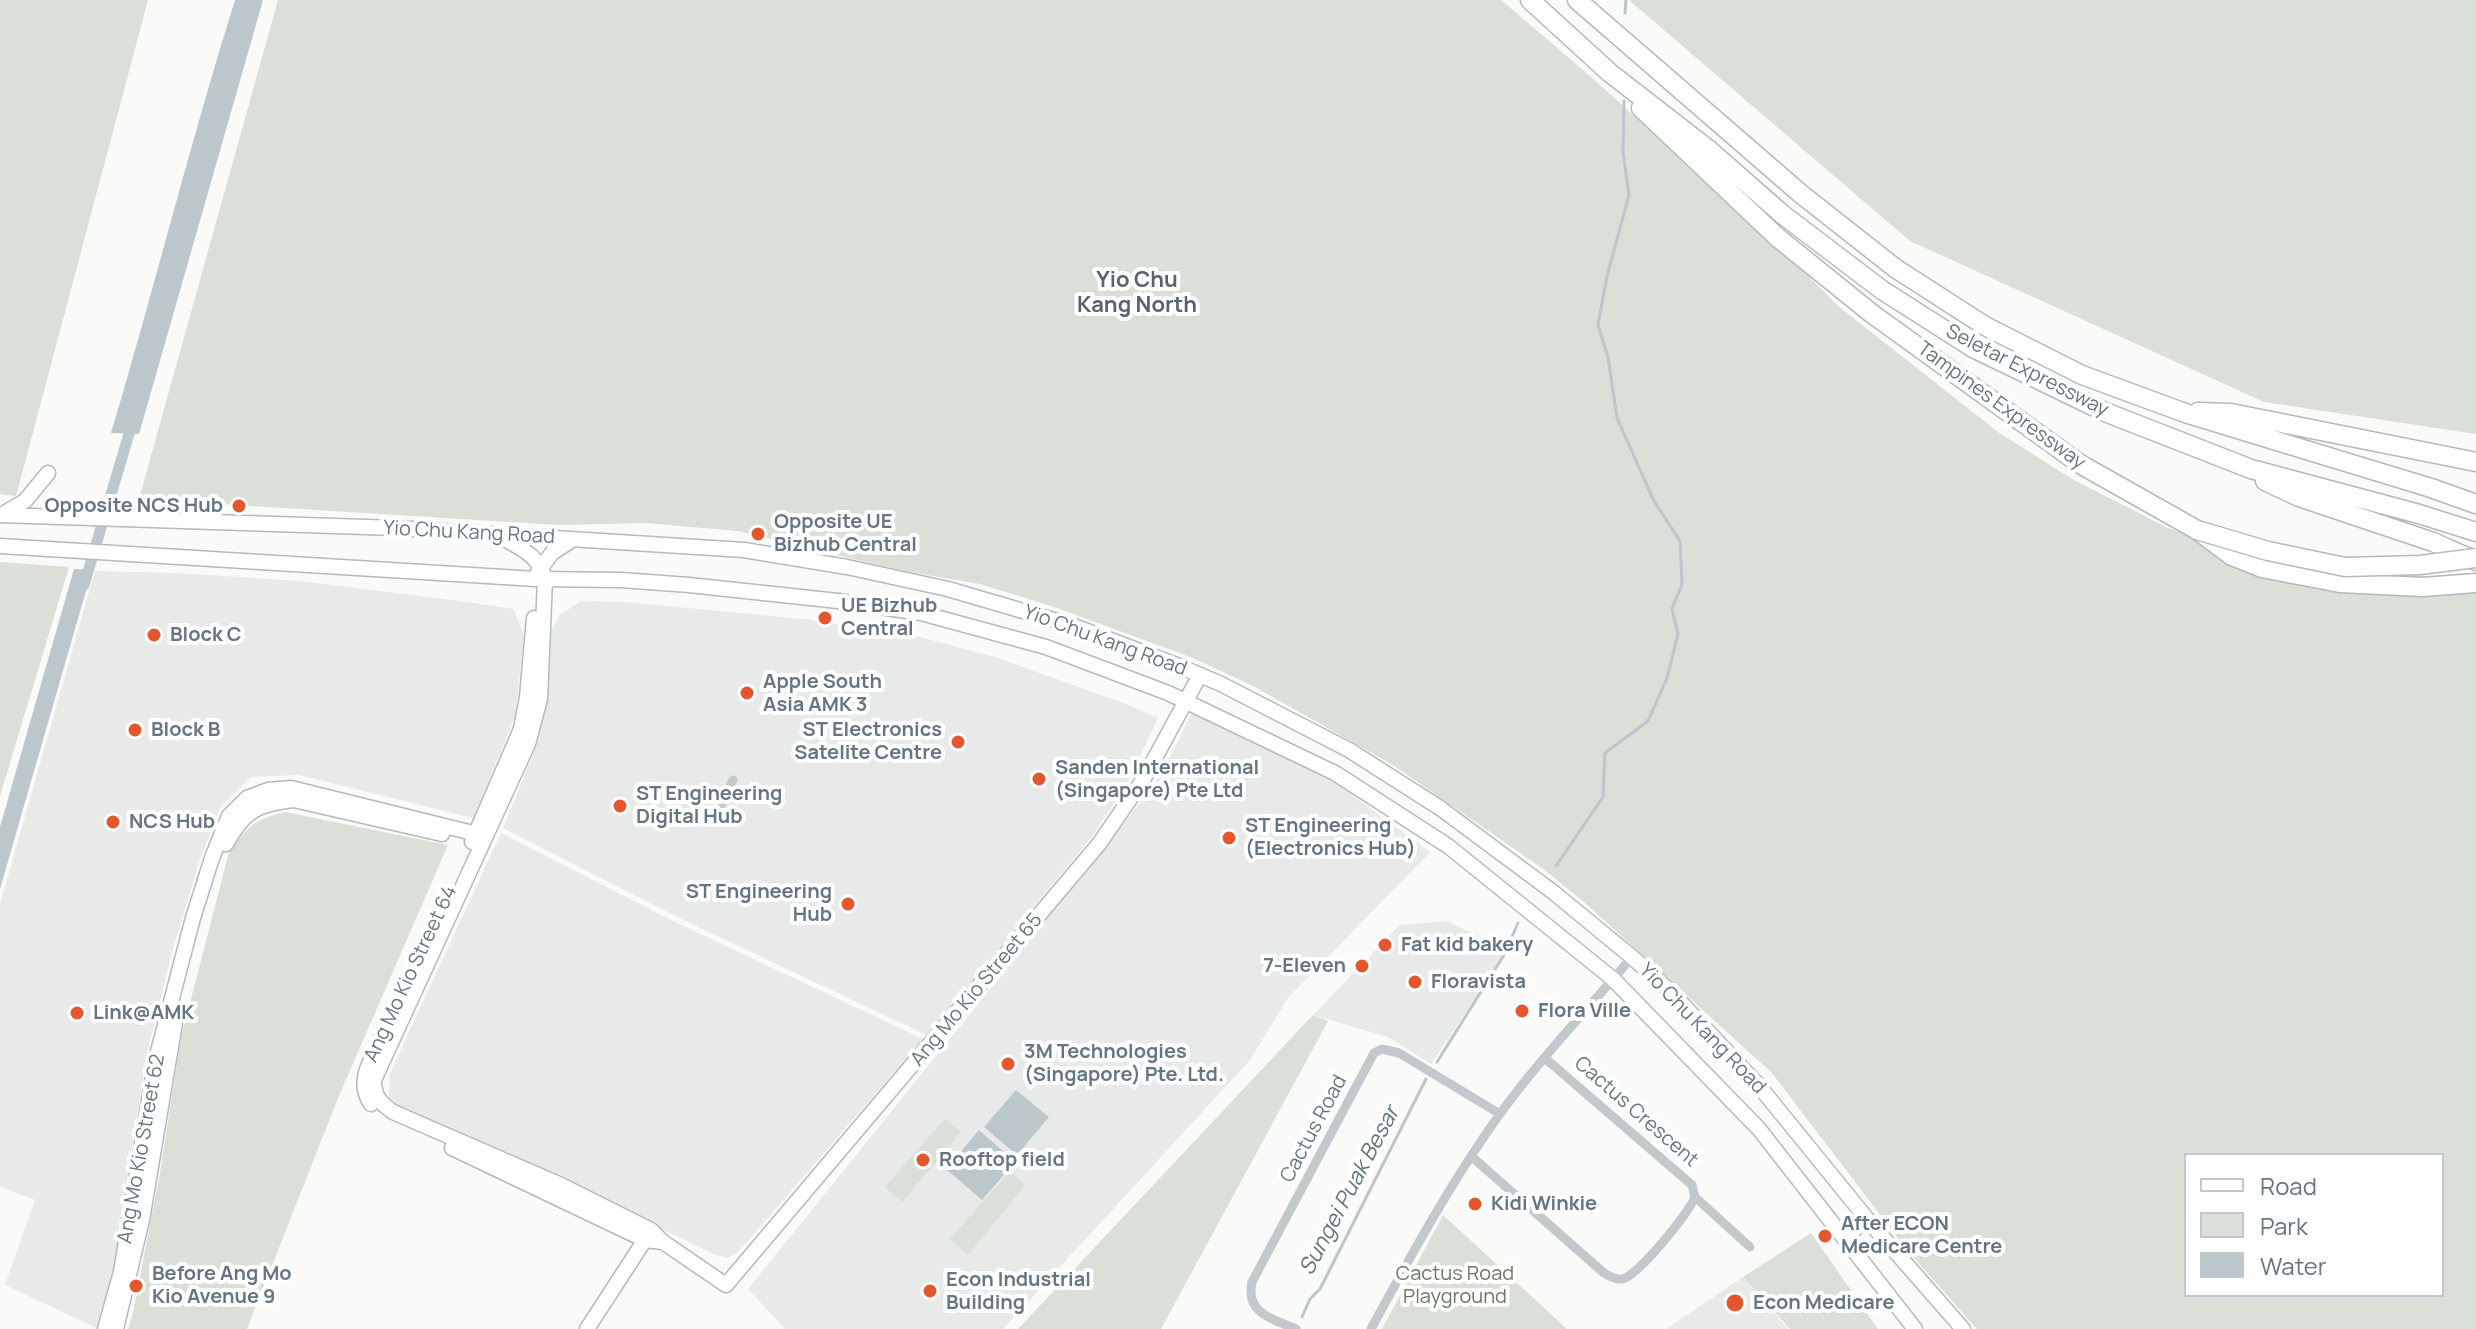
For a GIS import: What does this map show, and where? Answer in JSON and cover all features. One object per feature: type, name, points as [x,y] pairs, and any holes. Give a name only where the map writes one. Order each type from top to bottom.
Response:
[{"type":"highway","name":"Seletar Expressway","points":[[1530,0],[1610,73],[1708,149],[1782,214],[1869,281],[1973,348],[2105,412],[2251,469],[2476,532]]},
{"type":"highway","name":"Seletar Expressway","points":[[1577,0],[1801,194],[1895,268],[1985,326],[2082,375],[2188,414],[2476,504]]},
{"type":"highway","name":"Tampines Expressway","points":[[1610,73],[1653,121],[1777,237],[1871,313],[2080,464],[2197,530],[2268,551],[2345,567],[2476,560]]},
{"type":"highway","points":[[2188,414],[2205,411],[2231,413],[2476,462]]},
{"type":"highway","points":[[2251,469],[2274,487],[2476,560]]},
{"type":"highway","points":[[2197,530],[2232,556],[2262,568],[2340,583],[2423,587],[2476,583]]},
{"type":"main road","points":[[0,515],[25,501],[48,473]]},
{"type":"main road","name":"Yio Chu Kang Road","points":[[0,515],[311,524],[744,550],[847,567],[948,589],[1074,626],[1200,675],[1349,750],[1440,808],[1553,892],[1632,957],[1673,994],[1759,1086],[1872,1225],[1963,1329]]},
{"type":"main road","points":[[494,534],[525,551],[541,575],[552,553],[572,539]]},
{"type":"main road","name":"Yio Chu Kang Road","points":[[0,546],[541,575],[689,585],[838,601],[921,613],[1046,647],[1186,701],[1335,773],[1435,838],[1519,901],[1613,979],[1759,1129],[1910,1327]]},
{"type":"main road","name":"Ang Mo Kio Street 64","points":[[541,575],[521,729],[479,838],[364,1076],[363,1087],[368,1100],[381,1115],[663,1242],[726,1285]]},
{"type":"main road","name":"Ang Mo Kio Street 65","points":[[726,1285],[1099,844],[1143,780],[1200,675]]},
{"type":"main road","name":"Ang Mo Kio Street 62","points":[[105,1329],[121,1272],[155,1063],[201,889],[229,816],[247,798],[268,790],[291,788],[479,838]]},
{"type":"main road","name":"Ang Mo Kio Street 62","points":[[116,1329],[142,1220],[173,1031],[191,955],[213,875],[238,822],[252,810],[270,803],[294,800],[479,838]]},
{"type":"main road","points":[[1854,1250],[1851,1237],[1854,1229],[1862,1224],[1872,1225]]},
{"type":"main road","points":[[587,1329],[648,1235]]},
{"type":"street","points":[[722,804],[733,780]]},
{"type":"street","points":[[1371,1329],[1471,1156],[1500,1114],[1632,957]]},
{"type":"street","name":"Cactus Road","points":[[1296,1329],[1263,1315],[1252,1306],[1252,1282],[1374,1053],[1382,1049],[1399,1053],[1500,1114]]},
{"type":"street","name":"Cactus Crescent","points":[[1546,1059],[1692,1185],[1695,1197],[1750,1247]]},
{"type":"street","name":"Cactus Crescent","points":[[1471,1156],[1614,1279],[1634,1273],[1695,1197]]},
{"type":"shaded area","points":[[95,571],[300,581],[514,609],[524,636],[515,717],[473,818],[299,775],[251,777],[220,808],[200,859],[172,952],[147,1053],[116,1271],[99,1329],[5,1285],[35,1200],[0,1187],[0,904]]},
{"type":"shaded area","points":[[581,601],[626,602],[803,619],[905,633],[995,657],[1158,718],[1127,784],[1091,838],[926,1035],[677,917],[503,828],[537,745],[545,707],[551,632],[560,615]]},
{"type":"shaded area","points":[[1195,707],[1313,766],[1430,852],[1288,998],[1250,1060],[1003,1329],[785,1329],[748,1289],[1137,807],[1163,771]]},
{"type":"shaded area","points":[[501,833],[673,921],[923,1039],[739,1251],[728,1258],[398,1106],[389,1098],[390,1073]]},
{"type":"shaded area","points":[[1447,921],[1508,950],[1431,1064],[1388,1037],[1313,1015],[1400,925]]},
{"type":"shaded area","name":"Econ Medicare","points":[[1743,1277],[1788,1329],[1666,1329]]},
{"type":"green space","points":[[0,0],[148,0],[16,496],[0,494]]},
{"type":"green space","points":[[278,0],[1501,0],[1783,250],[1838,306],[1998,432],[2072,479],[2166,527],[2230,552],[2386,579],[2476,573],[2476,1329],[1977,1329],[1907,1250],[1772,1073],[1584,902],[1542,868],[1393,765],[1255,687],[1193,658],[1057,608],[980,584],[904,571],[738,531],[645,523],[558,525],[139,499]]},
{"type":"green space","points":[[1629,0],[2476,0],[2476,434],[2264,402],[1910,241]]},
{"type":"green space","points":[[0,562],[69,567],[0,796]]},
{"type":"green space","points":[[285,812],[448,845],[338,1098],[247,1329],[128,1329],[160,1173],[181,1038],[229,852],[252,825]]},
{"type":"green space","points":[[1313,1015],[1328,1021],[1161,1329],[1018,1329]]},
{"type":"green space","name":"Rooftop field","points":[[945,1119],[961,1132],[902,1202],[885,1187]]},
{"type":"green space","points":[[1010,1171],[1025,1185],[968,1255],[950,1239]]},
{"type":"green space","name":"Cactus Road Playground","points":[[1443,1215],[1567,1329],[1382,1329]]},
{"type":"green space","points":[[1811,1233],[1878,1329],[1790,1329],[1743,1277]]},
{"type":"water","points":[[235,0],[263,0],[139,434],[111,433],[203,108]]},
{"type":"water","points":[[74,569],[92,570],[0,889],[0,827]]},
{"type":"water","name":"Rooftop field","points":[[1016,1090],[1049,1117],[1017,1155],[984,1127]]},
{"type":"water","name":"Rooftop field","points":[[979,1130],[1015,1162],[982,1200],[946,1169]]},
{"type":"waterway","name":"Sungei Puak Besar","points":[[1625,13],[1626,0]]},
{"type":"waterway","name":"Sungei Puak Besar","points":[[1556,866],[1603,797],[1605,753],[1648,721],[1667,678],[1678,634],[1672,609],[1682,584],[1680,541],[1654,501],[1617,418],[1608,357],[1598,325],[1607,276],[1629,195],[1623,152],[1624,101]]},
{"type":"waterway","points":[[84,585],[129,434]]},
{"type":"waterway","name":"Sungei Puak Besar","points":[[1437,1062],[1504,955],[1518,923]]},
{"type":"waterway","name":"Sungei Puak Besar","points":[[1302,1317],[1310,1299],[1320,1289],[1426,1079]]},
{"type":"place","name":"Opposite NCS Hub","points":[[239,506]]},
{"type":"place","name":"Opposite UE Bizhub Central","points":[[758,534]]},
{"type":"place","name":"UE Bizhub Central","points":[[825,618]]},
{"type":"place","name":"Block C","points":[[154,635]]},
{"type":"place","name":"Apple South Asia AMK 3","points":[[747,693]]},
{"type":"place","name":"Block B","points":[[135,730]]},
{"type":"place","name":"ST Electronics Satelite Centre","points":[[958,742]]},
{"type":"place","name":"Sanden International (Singapore) Pte Ltd","points":[[1039,779]]},
{"type":"place","name":"ST Engineering Digital Hub","points":[[620,806]]},
{"type":"place","name":"NCS Hub","points":[[113,822]]},
{"type":"place","name":"ST Engineering (Electronics Hub)","points":[[1229,838]]},
{"type":"place","name":"ST Engineering Hub","points":[[848,904]]},
{"type":"place","name":"Fat kid bakery","points":[[1385,945]]},
{"type":"place","name":"7-Eleven","points":[[1362,966]]},
{"type":"place","name":"Floravista","points":[[1415,982]]},
{"type":"place","name":"Flora Ville","points":[[1522,1011]]},
{"type":"place","name":"Link@AMK","points":[[77,1013]]},
{"type":"place","name":"3M Technologies (Singapore) Pte. Ltd.","points":[[1008,1064]]},
{"type":"place","name":"Rooftop field","points":[[923,1160]]},
{"type":"place","name":"Kidi Winkie","points":[[1475,1204]]},
{"type":"place","name":"After ECON Medicare Centre","points":[[1825,1236]]},
{"type":"place","name":"Before Ang Mo Kio Avenue 9","points":[[136,1286]]},
{"type":"place","name":"Econ Industrial Building","points":[[930,1291]]},
{"type":"place","name":"Econ Medicare","points":[[1735,1303]]},
{"type":"district","name":"Yio Chu Kang North","points":[[1137,294]]}]
